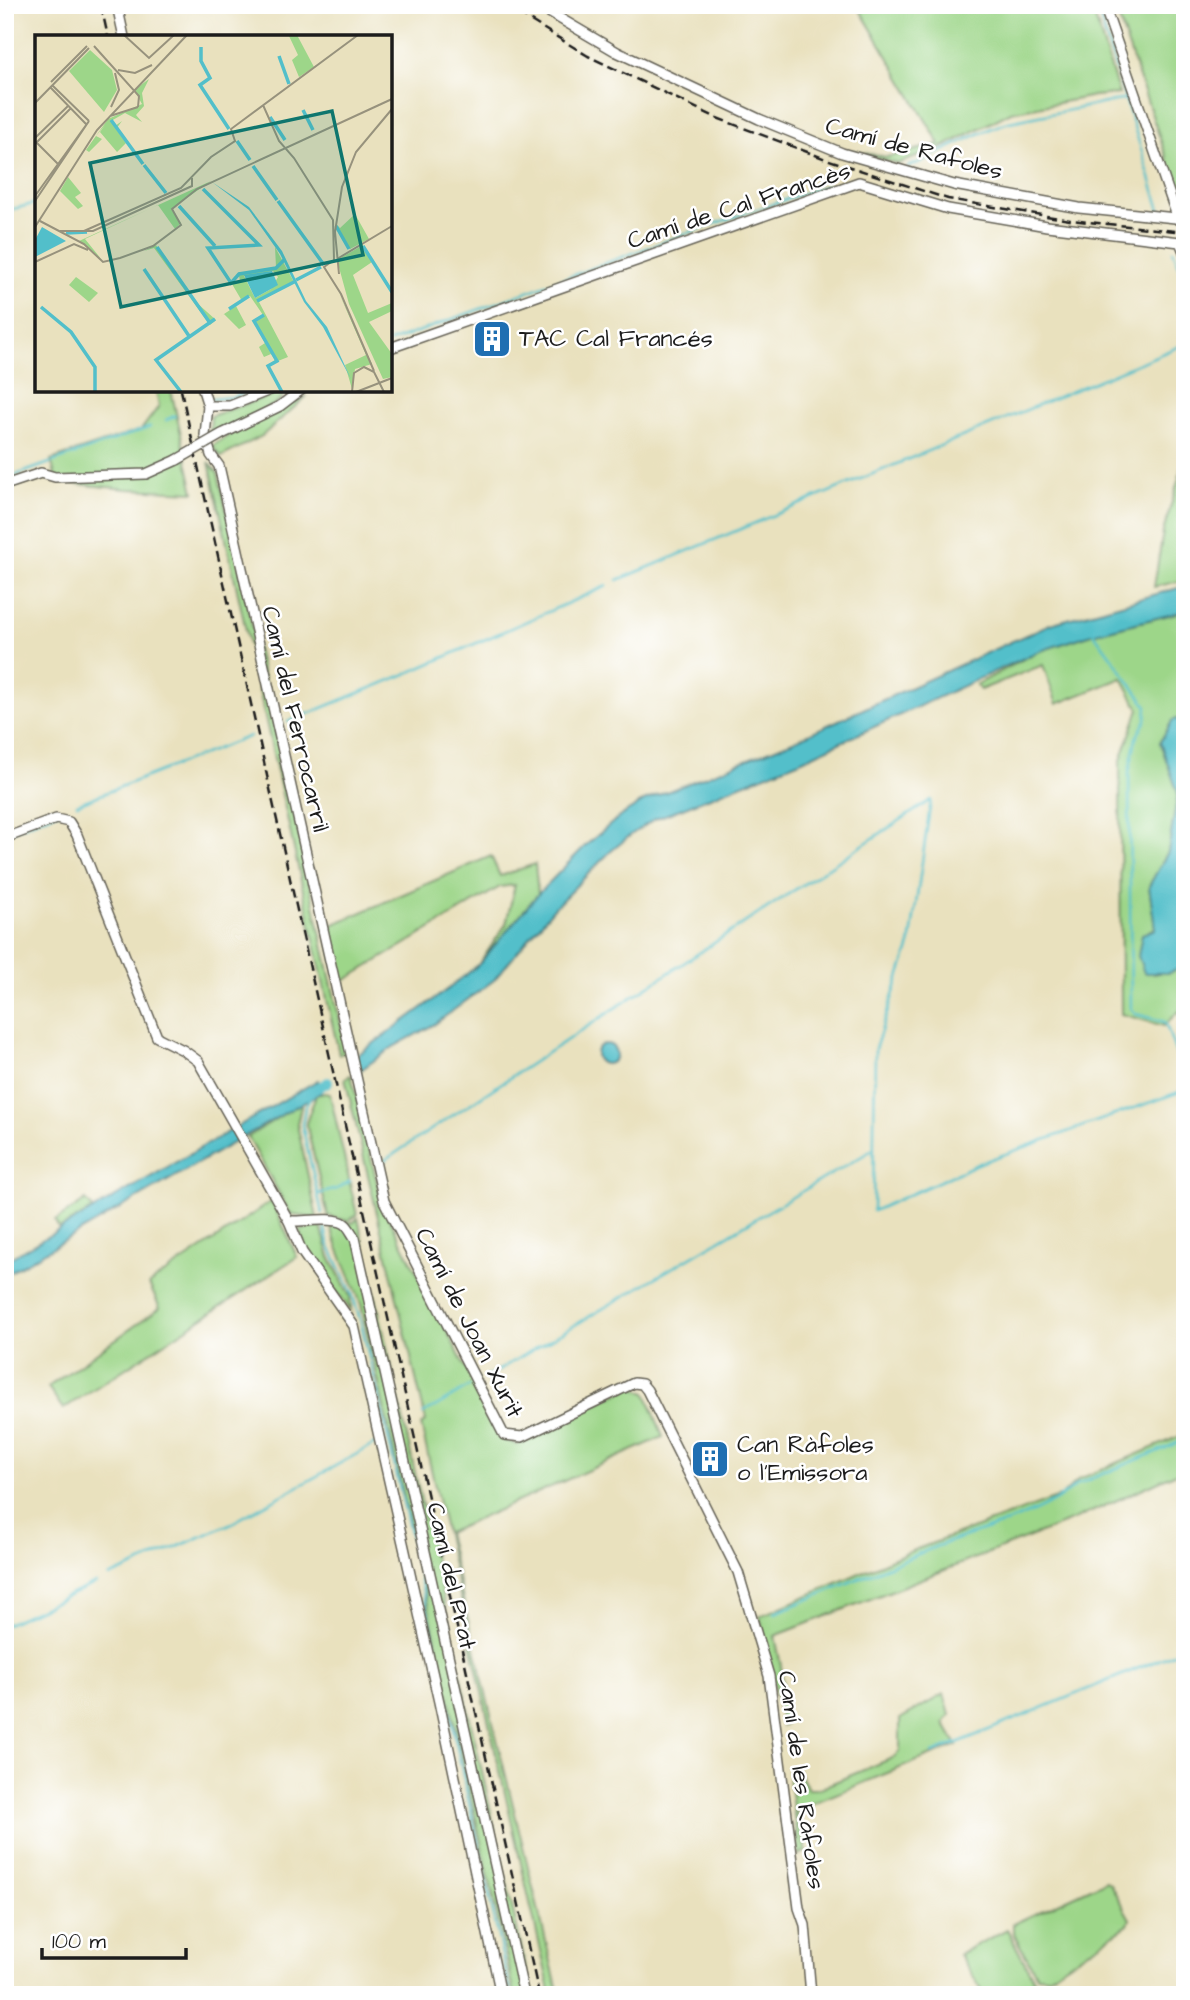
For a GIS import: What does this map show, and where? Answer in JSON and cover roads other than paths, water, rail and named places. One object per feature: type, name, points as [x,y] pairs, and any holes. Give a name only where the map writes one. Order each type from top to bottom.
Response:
[{"type":"street","points":[[117,5],[124,35]]},
{"type":"street","name":"Camí de Rafoles","points":[[537,5],[617,52],[760,119],[842,153],[954,185],[1079,208],[1181,219]]},
{"type":"street","points":[[1104,5],[1181,219]]},
{"type":"street","name":"Camí de Cal Francès","points":[[392,347],[859,182],[948,209],[1047,226],[1180,242],[1185,254]]},
{"type":"street","name":"Camí del Ferrocarril","points":[[204,392],[208,406],[205,435],[211,455],[219,466],[349,1042]]},
{"type":"street","points":[[208,406],[230,406],[265,392]]},
{"type":"street","points":[[5,485],[41,473],[55,477],[146,474],[177,460],[222,433],[280,406],[298,392]]},
{"type":"street","points":[[5,838],[56,819],[69,822],[77,835],[157,1037],[198,1060],[289,1222],[302,1252],[354,1326],[436,1688],[500,1995]]},
{"type":"street","name":"Camí de Joan Xurit","points":[[349,1042],[384,1200],[504,1435],[522,1437],[619,1388],[634,1382],[642,1384],[738,1572]]},
{"type":"street","name":"Camí del Prat","points":[[289,1222],[333,1219],[345,1224],[355,1238],[524,1995]]},
{"type":"street","name":"Camí de les Ràfoles","points":[[738,1572],[769,1676],[799,1908],[805,1925],[811,1995]]},
{"type":"water","points":[[1185,586],[1185,611],[1092,634],[1037,652],[800,761],[655,819],[610,852],[554,908],[494,980],[435,1024],[393,1047],[358,1072],[356,1056],[479,964],[538,894],[585,846],[619,817],[644,801],[793,741],[1050,624]]},
{"type":"water","points":[[1185,718],[1185,967],[1169,973],[1144,973],[1138,956],[1142,934],[1155,929],[1149,886],[1168,852],[1178,793],[1160,742],[1173,720]]},
{"type":"water","points":[[606,1044],[613,1047],[616,1054],[613,1061],[606,1064],[599,1061],[596,1054],[599,1047]]},
{"type":"water","points":[[318,1080],[321,1092],[5,1275],[5,1261]]},
{"type":"waterway","points":[[1096,5],[1161,213]]},
{"type":"waterway","points":[[908,167],[1009,122],[1126,99]]},
{"type":"waterway","points":[[392,341],[828,185]]},
{"type":"waterway","points":[[5,211],[35,204]]},
{"type":"waterway","points":[[1173,250],[1185,280]]},
{"type":"waterway","points":[[618,580],[1185,344]]},
{"type":"waterway","points":[[212,399],[233,397],[247,392]]},
{"type":"waterway","points":[[166,420],[175,416]]},
{"type":"waterway","points":[[5,479],[150,427]]},
{"type":"waterway","points":[[288,722],[413,671],[607,586]]},
{"type":"waterway","points":[[1094,633],[1147,706],[1146,720],[1136,738],[1129,772],[1131,1008],[1136,1014],[1165,1022],[1185,1079]]},
{"type":"waterway","points":[[77,804],[250,736]]},
{"type":"waterway","points":[[385,1160],[931,800],[910,945],[875,1049],[873,1211],[980,1163],[1185,1090]]},
{"type":"waterway","points":[[5,833],[60,811]]},
{"type":"waterway","points":[[309,1093],[328,1082]]},
{"type":"waterway","points":[[310,1098],[302,1125],[322,1213]]},
{"type":"waterway","points":[[485,1378],[874,1149]]},
{"type":"waterway","points":[[318,1194],[337,1189],[350,1181]]},
{"type":"waterway","points":[[325,1228],[328,1243],[351,1291],[361,1322],[411,1536],[511,1995]]},
{"type":"waterway","points":[[423,1414],[470,1386]]},
{"type":"waterway","points":[[775,1613],[935,1547],[1028,1514],[1063,1496],[1078,1484],[1185,1440]]},
{"type":"waterway","points":[[109,1577],[232,1523],[375,1444]]},
{"type":"waterway","points":[[5,1625],[96,1583]]},
{"type":"waterway","points":[[933,1753],[1185,1649]]},
{"type":"railway","points":[[101,5],[108,35]]},
{"type":"railway","points":[[505,5],[588,56],[717,118],[826,159],[948,199],[1070,220],[1185,232]]},
{"type":"railway","points":[[181,392],[539,1995]]},
{"type":"place","name":"TAC Cal Francés","points":[[492,339]]},
{"type":"place","name":"Can Ràfoles o l'Emissora","points":[[710,1459]]}]
